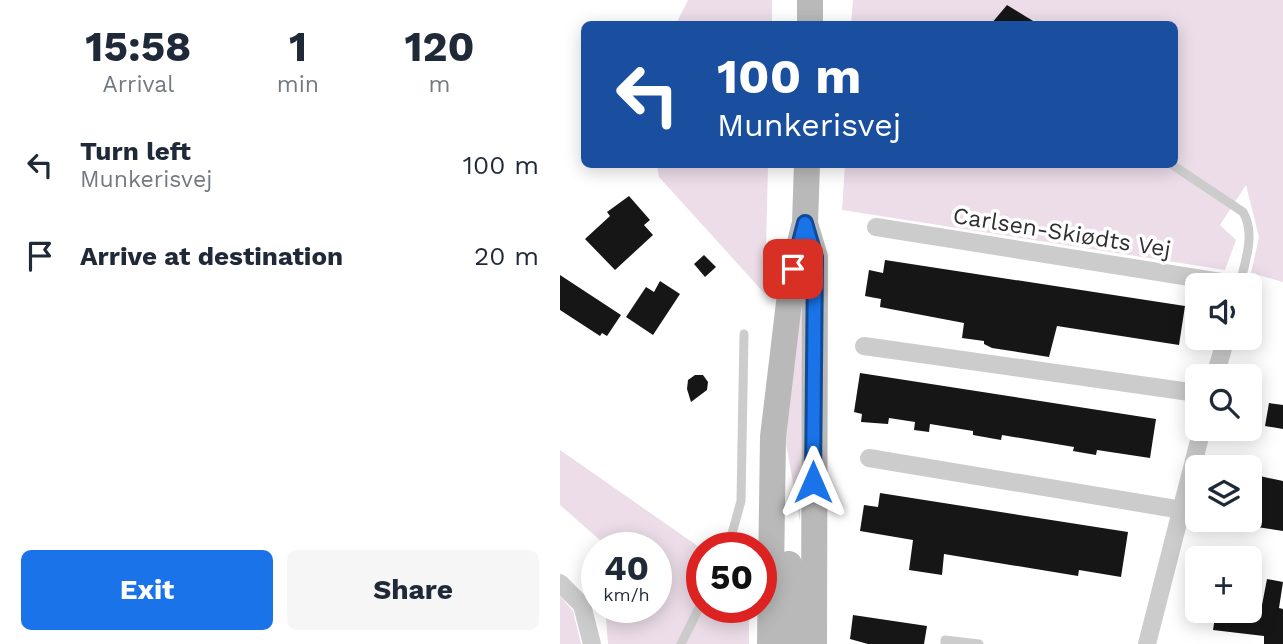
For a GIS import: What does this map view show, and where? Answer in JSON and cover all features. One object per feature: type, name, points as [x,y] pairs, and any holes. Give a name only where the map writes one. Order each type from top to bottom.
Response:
[{"type":"main road","points":[[810,0],[810,21]]},
{"type":"main road","points":[[770,644],[773,437],[793,269],[805,223],[807,168]]},
{"type":"main road","points":[[805,223],[815,257],[814,644]]},
{"type":"main road","points":[[772,509],[789,558],[791,644]]},
{"type":"street","name":"Carlsen-Skiødts Vej","points":[[876,227],[1185,276]]},
{"type":"street","points":[[864,346],[1185,391]]},
{"type":"street","points":[[1147,644],[1199,441]]},
{"type":"street","points":[[869,458],[1182,510]]},
{"type":"street","points":[[560,583],[582,605],[592,644]]},
{"type":"lane","name":"Carlsen-Skiødts Vej","points":[[1177,168],[1243,212],[1248,221],[1250,236],[1242,273]]},
{"type":"lane","points":[[733,532],[741,501],[744,334]]},
{"type":"lane","points":[[681,644],[692,623]]},
{"type":"lane","points":[[945,644],[946,640],[979,644]]},
{"type":"shaded area","points":[[688,0],[772,0],[772,21],[678,21]]},
{"type":"shaded area","points":[[853,0],[1283,0],[1283,282],[1262,276],[1262,273],[1251,273],[1259,237],[1246,185],[1220,225],[1236,240],[1225,270],[842,210],[845,168],[1178,168],[1178,21],[851,21]]},
{"type":"shaded area","points":[[658,168],[768,168],[765,294],[659,177]]},
{"type":"shaded area","points":[[800,290],[804,291],[800,522],[785,438]]},
{"type":"shaded area","points":[[560,450],[686,538],[686,623],[749,623],[749,644],[608,644],[606,623],[672,623],[672,532],[591,532],[560,505]]},
{"type":"shaded area","points":[[560,596],[573,611],[581,644],[560,644]]},
{"type":"building","points":[[1007,5],[1033,21],[994,21]]},
{"type":"building","points":[[629,196],[650,220],[644,225],[653,235],[615,270],[585,239],[610,216],[607,212]]},
{"type":"building","points":[[704,255],[716,267],[705,277],[694,264]]},
{"type":"building","points":[[885,260],[1185,306],[1179,345],[1057,326],[1049,357],[992,348],[984,344],[984,341],[962,338],[964,323],[880,307],[881,299],[865,296],[869,270],[883,273]]},
{"type":"building","points":[[560,275],[621,315],[607,336],[602,333],[600,336],[560,310]]},
{"type":"building","points":[[660,281],[680,294],[653,335],[626,317],[646,287],[654,292]]},
{"type":"building","points":[[860,373],[1156,419],[1150,458],[1097,450],[1096,455],[1073,451],[1074,447],[1002,435],[1001,440],[973,435],[973,431],[930,424],[929,432],[914,430],[915,422],[889,418],[888,424],[861,422],[862,414],[854,412]]},
{"type":"building","points":[[695,375],[703,375],[708,382],[707,390],[691,402],[687,389],[688,380]]},
{"type":"building","points":[[1269,403],[1283,405],[1283,429],[1265,426]]},
{"type":"building","points":[[1262,476],[1283,481],[1283,531],[1262,528]]},
{"type":"building","points":[[880,493],[1128,532],[1121,577],[1079,570],[1078,576],[944,554],[942,575],[909,570],[913,540],[860,531],[864,505],[878,507]]},
{"type":"building","points":[[1267,579],[1283,582],[1279,608],[1283,609],[1283,644],[1264,644],[1264,636],[1213,630],[1214,623],[1262,623]]},
{"type":"building","points":[[853,615],[927,626],[924,644],[868,644],[850,639]]},
{"type":"route","points":[[793,269],[805,223],[815,257],[813,482]]}]
